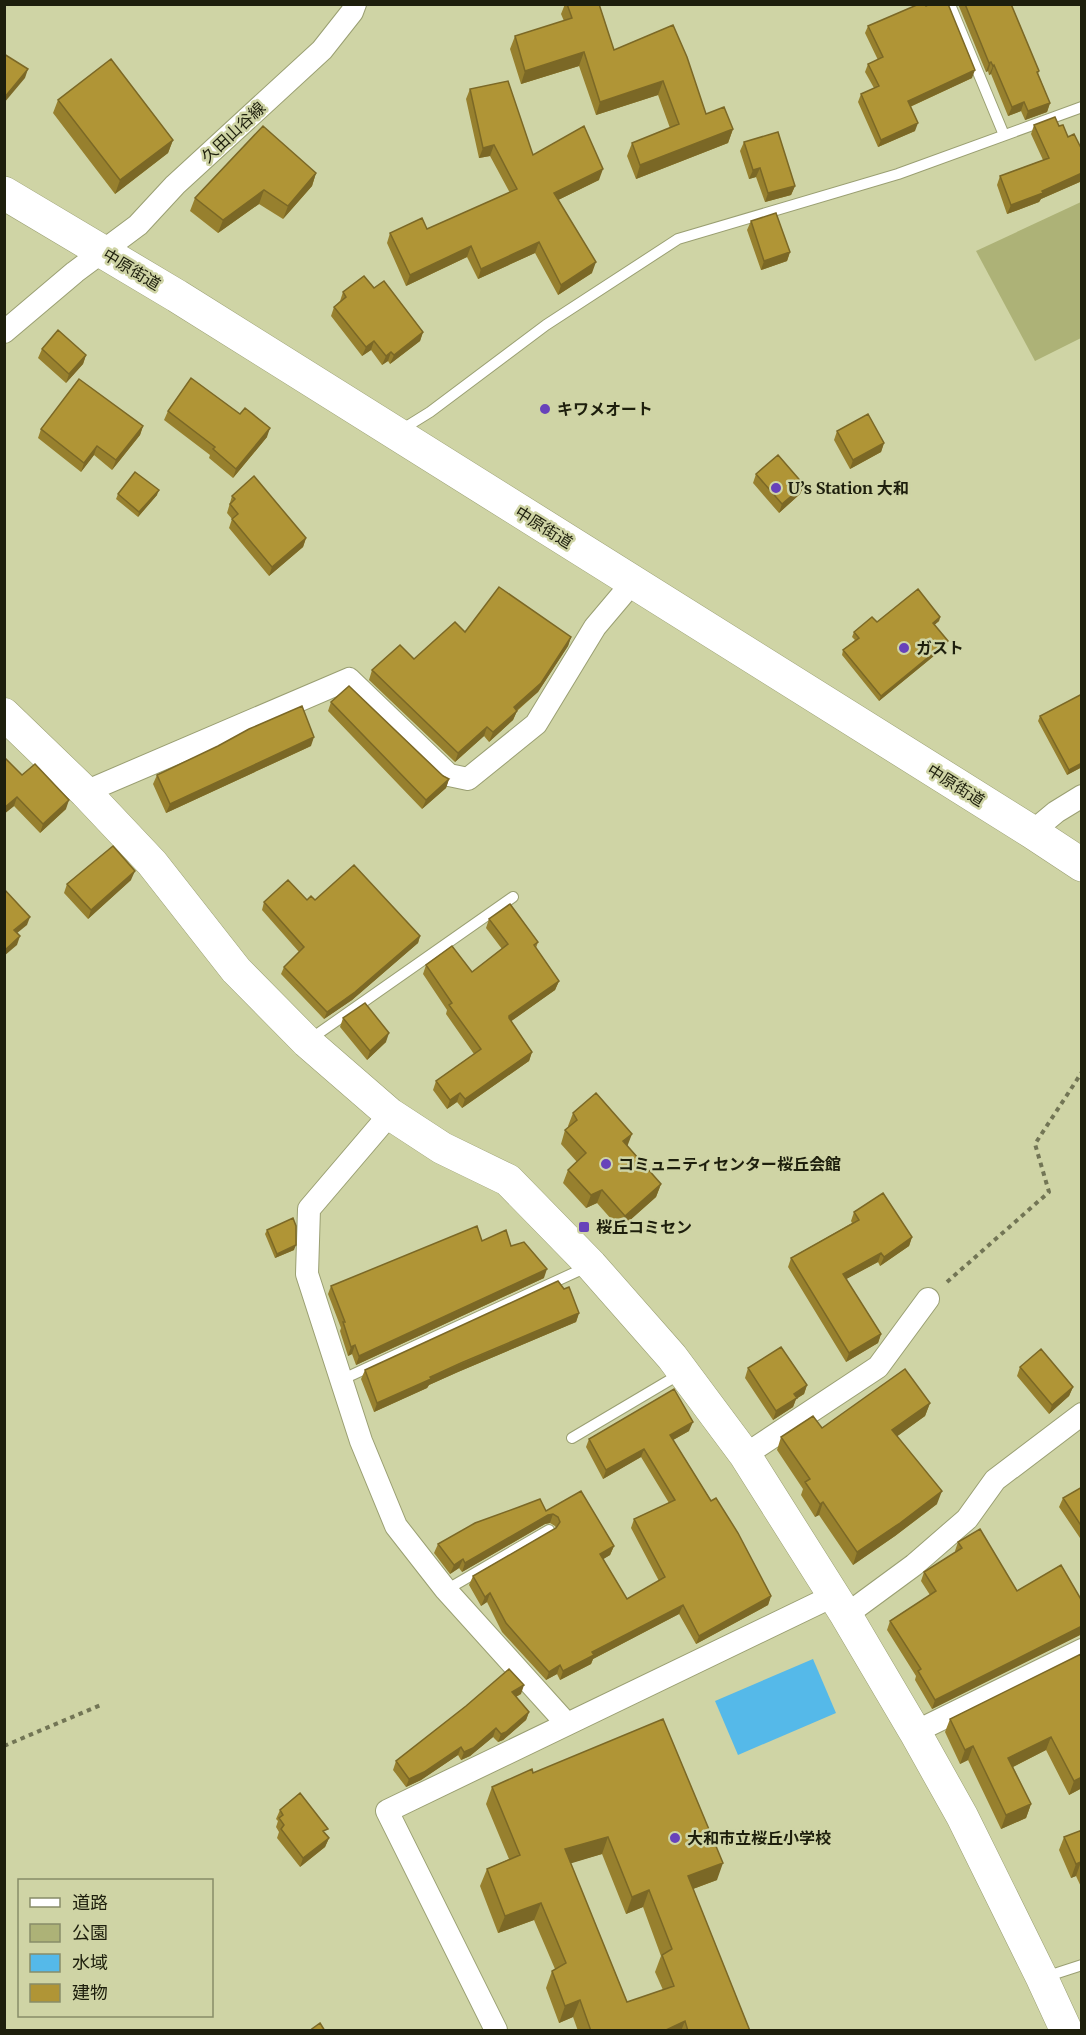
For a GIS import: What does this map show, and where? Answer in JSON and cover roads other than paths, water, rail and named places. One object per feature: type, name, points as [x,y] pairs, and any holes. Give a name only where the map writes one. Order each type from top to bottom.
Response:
[{"type":"main road","name":"中原街道","points":[[4,193],[103,251],[1082,865]]},
{"type":"street","name":"久田山谷線","points":[[4,332],[138,225],[175,185],[322,50],[352,12],[355,4]]},
{"type":"street","points":[[85,792],[349,679],[448,775],[468,778],[536,724],[595,627],[622,596],[631,581]]},
{"type":"street","points":[[4,714],[85,792],[152,863],[236,970],[307,1042],[390,1114],[442,1148],[508,1180],[591,1265],[683,1372],[745,1455],[915,1732],[962,1816],[1066,2031]]},
{"type":"street","points":[[1032,832],[1056,812],[1082,796]]},
{"type":"street","points":[[390,1114],[309,1209],[307,1274],[361,1441],[396,1526],[446,1590],[567,1724]]},
{"type":"street","points":[[745,1455],[878,1367],[928,1299]]},
{"type":"street","points":[[496,2031],[387,1811],[567,1724],[839,1606],[914,1565],[967,1519],[995,1480],[1082,1414]]},
{"type":"street","points":[[915,1732],[1082,1650]]},
{"type":"lane","points":[[951,7],[1005,135]]},
{"type":"lane","points":[[395,434],[430,412],[546,325],[678,239],[898,174],[1082,107]]},
{"type":"lane","points":[[307,1042],[513,897]]},
{"type":"lane","points":[[341,1380],[591,1265]]},
{"type":"lane","points":[[572,1438],[683,1372]]},
{"type":"lane","points":[[446,1590],[549,1530]]},
{"type":"lane","points":[[1042,1978],[1082,1965]]},
{"type":"water","points":[[813,1659],[836,1713],[738,1755],[715,1701]]},
{"type":"place","name":"キワメオート","points":[[545,409]]},
{"type":"place","name":"U’s Station 大和","points":[[776,488]]},
{"type":"place","name":"ガスト","points":[[904,648]]},
{"type":"place","name":"コミュニティセンター桜丘会館","points":[[606,1164]]},
{"type":"place","name":"桜丘コミセン","points":[[584,1227]]},
{"type":"place","name":"大和市立桜丘小学校","points":[[675,1838]]}]
